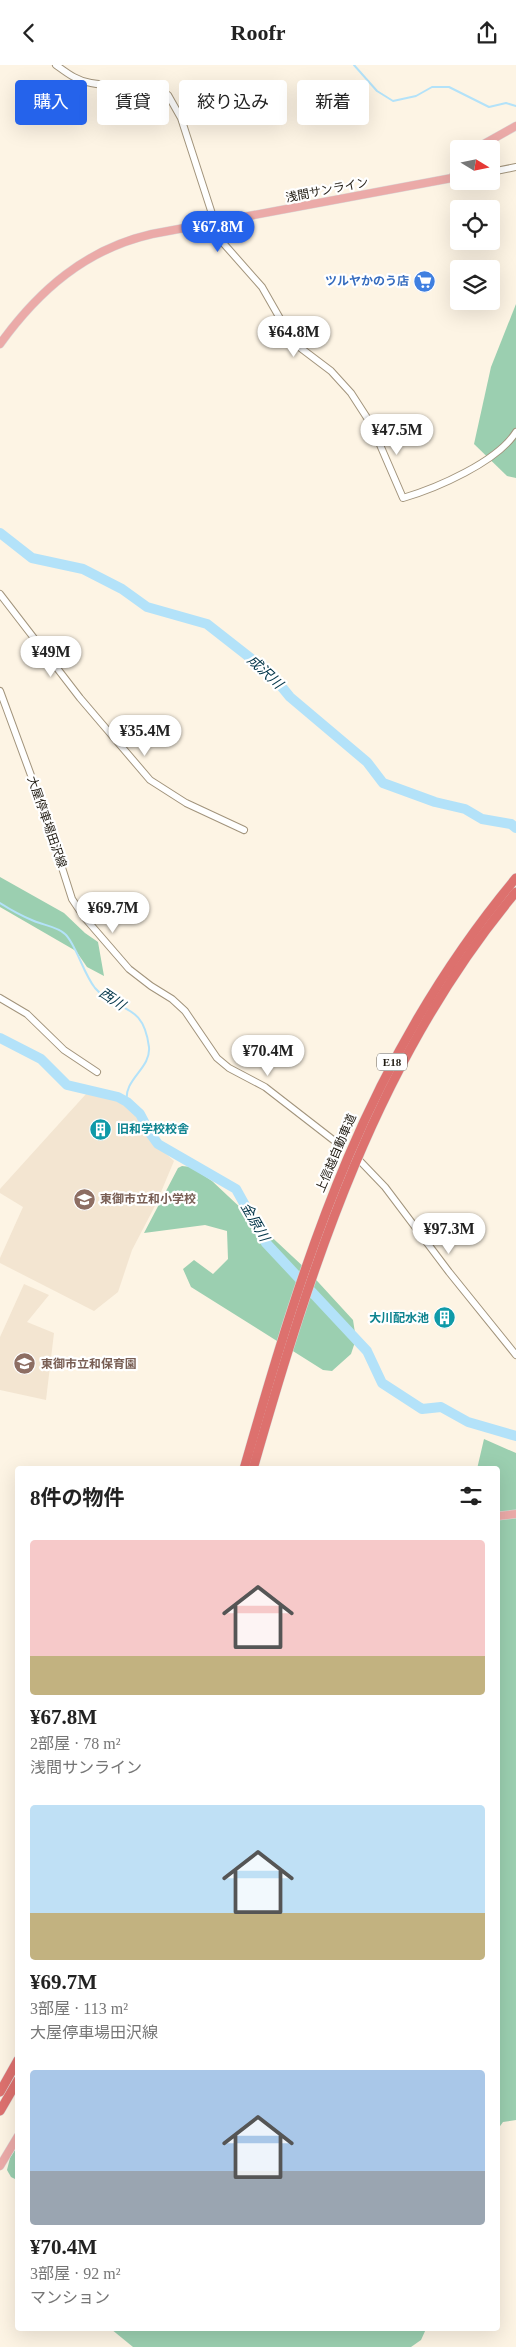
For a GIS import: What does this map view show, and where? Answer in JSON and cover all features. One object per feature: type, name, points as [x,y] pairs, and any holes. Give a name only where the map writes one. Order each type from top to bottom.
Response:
[{"type":"highway","name":"上信越自動車道","points":[[245,1466],[309,1269],[354,1140],[406,1035],[451,963],[516,878]]},
{"type":"highway","name":"上信越自動車道","points":[[309,1269],[378,1109],[402,1062],[458,968],[516,892]]},
{"type":"highway","name":"上信越自動車道","points":[[254,1466],[298,1302]]},
{"type":"highway","points":[[0,2092],[15,2065]]},
{"type":"highway","points":[[0,2111],[15,2085]]},
{"type":"main road","points":[[491,140],[516,126]]},
{"type":"main road","name":"浅間サンライン","points":[[0,344],[36,299],[60,277],[86,260],[131,239],[450,179]]},
{"type":"main road","points":[[500,1516],[516,1514]]},
{"type":"main road","points":[[0,2166],[15,2141]]},
{"type":"street","points":[[56,65],[74,78],[89,83],[146,87],[168,95],[180,118],[215,223],[224,244],[262,287],[294,343],[331,371],[351,393],[380,442],[404,498],[474,467],[505,447],[516,433]]},
{"type":"street","points":[[500,170],[516,167]]},
{"type":"street","points":[[0,595],[80,698],[150,780],[186,803],[244,830]]},
{"type":"street","name":"大屋停車場田沢線","points":[[0,691],[43,808],[72,899],[84,917],[129,969],[172,999],[185,1011],[217,1058],[229,1068],[265,1087],[341,1146]]},
{"type":"street","points":[[0,998],[27,1014],[64,1050],[97,1072]]},
{"type":"street","points":[[361,1162],[385,1187],[449,1272],[516,1355]]},
{"type":"shaded area","name":"東御市立和小学校","points":[[86,1094],[119,1101],[135,1112],[155,1144],[174,1161],[156,1204],[132,1250],[118,1292],[94,1311],[0,1263],[0,1258],[23,1207],[0,1193],[0,1189]]},
{"type":"shaded area","name":"東御市立和保育園","points":[[24,1284],[49,1295],[27,1322],[54,1333],[46,1400],[0,1390],[0,1337]]},
{"type":"green space","points":[[516,304],[516,478],[507,476],[474,444],[491,367]]},
{"type":"green space","points":[[0,877],[64,913],[85,933],[98,942],[104,976],[87,967],[76,951],[0,907]]},
{"type":"green space","points":[[182,1166],[191,1167],[212,1181],[308,1271],[353,1320],[356,1339],[351,1354],[332,1371],[323,1370],[191,1287],[183,1269],[194,1260],[213,1274],[228,1259],[227,1231],[205,1225],[144,1233],[178,1168]]},
{"type":"green space","points":[[484,1439],[516,1453],[516,2120],[503,2122],[500,2126],[500,1466],[478,1466]]},
{"type":"green space","points":[[15,2150],[15,2179],[11,2177],[7,2170],[10,2158]]},
{"type":"green space","points":[[113,2331],[425,2331],[421,2340],[411,2347],[133,2347]]},
{"type":"waterway","points":[[354,65],[377,91],[393,101],[416,96],[432,87],[449,87],[489,107],[506,103],[516,106]]},
{"type":"waterway","name":"成沢川","points":[[0,533],[32,558],[83,569],[122,589],[147,607],[207,624],[272,675],[290,697],[367,762],[383,783],[435,802],[465,809],[482,819],[511,824],[516,828]]},
{"type":"waterway","name":"西川","points":[[0,903],[25,917],[65,934],[73,945],[95,988],[103,996],[135,1015],[141,1022],[146,1032],[149,1047],[148,1055],[146,1062],[129,1087],[127,1102]]},
{"type":"waterway","name":"金原川","points":[[0,1038],[41,1059],[67,1085],[118,1097],[127,1102],[140,1114],[158,1144],[236,1189],[266,1243],[367,1351],[382,1383],[422,1409],[441,1407],[468,1422],[516,1436]]},
{"type":"place","name":"ツルヤかのう店","points":[[425,281]]},
{"type":"place","name":"旧和学校校舎","points":[[101,1129]]},
{"type":"place","name":"東御市立和小学校","points":[[84,1199]]},
{"type":"place","name":"大川配水池","points":[[445,1318]]},
{"type":"place","name":"東御市立和保育園","points":[[25,1364]]}]
